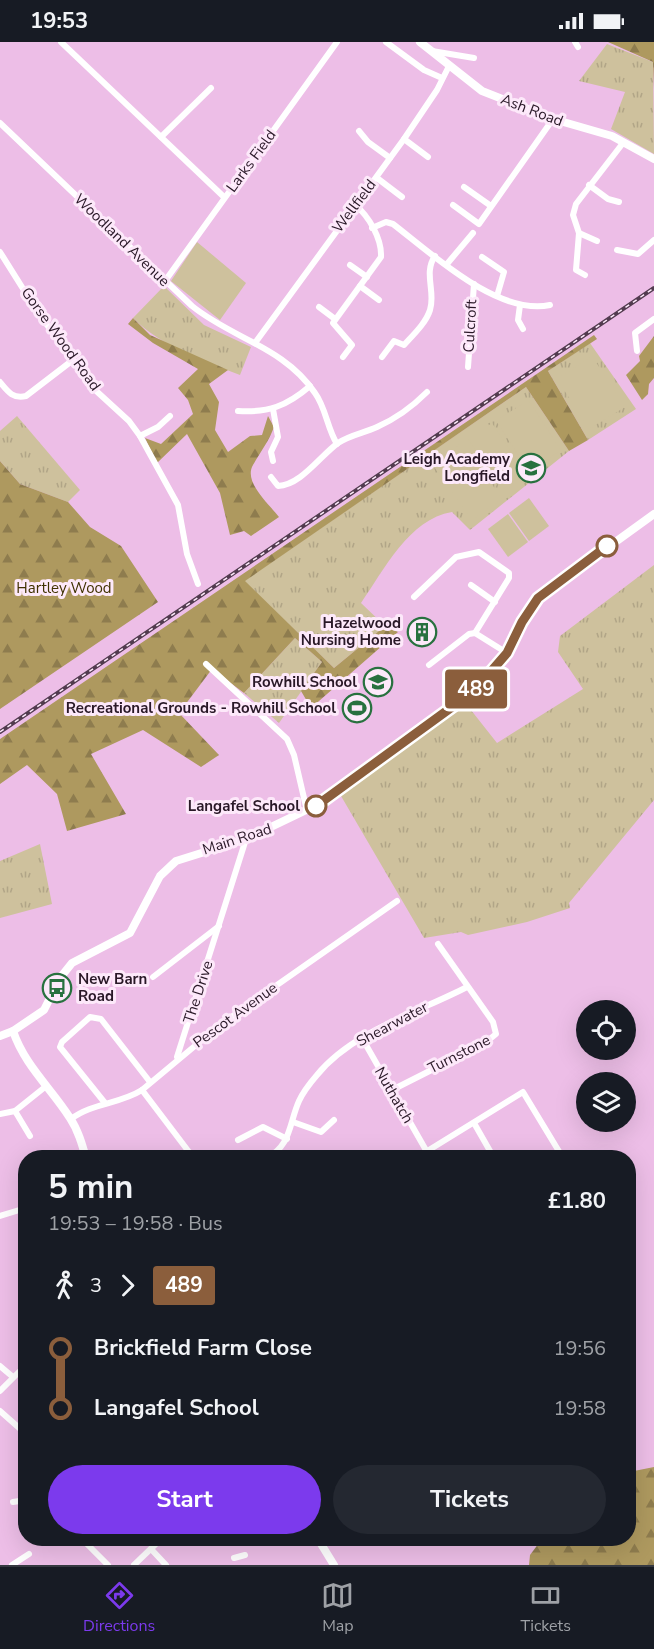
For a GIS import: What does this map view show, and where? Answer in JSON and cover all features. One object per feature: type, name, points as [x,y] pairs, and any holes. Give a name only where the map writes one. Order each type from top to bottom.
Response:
[{"type":"main road","name":"Ash Road","points":[[420,42],[482,91],[553,119],[600,132],[654,159]]},
{"type":"main road","name":"Main Road","points":[[0,1036],[13,1031],[44,1010],[60,978],[72,963],[130,933],[154,885],[166,869],[186,856],[246,839],[307,811],[342,789],[403,741],[456,706],[489,677],[507,653],[522,622],[538,598],[654,514]]},
{"type":"main road","points":[[13,1031],[20,1051],[71,1119],[83,1150]]},
{"type":"main road","points":[[322,1546],[334,1565]]},
{"type":"street","points":[[61,42],[224,197]]},
{"type":"street","name":"Larks Field","points":[[165,280],[337,42]]},
{"type":"street","points":[[386,42],[424,70],[442,78]]},
{"type":"street","points":[[431,51],[474,58]]},
{"type":"street","name":"Wellfield","points":[[255,343],[404,139],[449,66]]},
{"type":"street","points":[[161,137],[211,88]]},
{"type":"street","points":[[453,205],[479,224],[553,119]]},
{"type":"street","name":"Woodland Avenue","points":[[0,123],[205,316],[281,357],[298,372],[324,409],[337,444]]},
{"type":"street","points":[[359,131],[368,142],[390,158]]},
{"type":"street","points":[[404,139],[428,157]]},
{"type":"street","points":[[585,275],[576,270],[579,233],[573,215],[576,204],[623,142]]},
{"type":"street","points":[[376,178],[402,197]]},
{"type":"street","points":[[589,185],[608,199],[619,202]]},
{"type":"street","points":[[464,187],[491,206]]},
{"type":"street","points":[[343,357],[352,345],[333,323],[381,257],[381,249],[368,218],[355,205]]},
{"type":"street","points":[[372,228],[386,222],[393,224],[474,284],[497,296],[520,305],[536,307],[550,305]]},
{"type":"street","points":[[447,264],[473,233]]},
{"type":"street","points":[[579,233],[597,241]]},
{"type":"street","points":[[617,250],[638,254],[654,240]]},
{"type":"street","name":"Gorse Wood Road","points":[[0,252],[37,311],[93,388],[115,405],[140,436],[178,505],[187,554],[198,584]]},
{"type":"street","points":[[382,357],[394,341],[404,345],[427,316],[431,308],[429,264],[435,256]]},
{"type":"street","points":[[482,257],[504,272],[497,296]]},
{"type":"street","points":[[350,265],[367,277]]},
{"type":"street","name":"Culcroft","points":[[468,367],[474,284]]},
{"type":"street","points":[[360,286],[379,300]]},
{"type":"street","points":[[520,305],[518,320],[523,329]]},
{"type":"street","points":[[319,308],[335,320]]},
{"type":"street","points":[[637,351],[635,333],[654,319]]},
{"type":"street","points":[[0,382],[10,394],[18,398],[26,396],[73,360]]},
{"type":"street","points":[[238,411],[273,409],[287,405],[310,387]]},
{"type":"street","points":[[271,477],[278,486],[283,486],[312,466],[337,444],[388,421],[408,409],[427,392]]},
{"type":"street","points":[[273,409],[278,437],[271,452],[273,461]]},
{"type":"street","points":[[140,436],[158,427],[170,416]]},
{"type":"street","points":[[414,597],[456,557],[479,552],[509,573],[509,578],[475,633]]},
{"type":"street","points":[[471,585],[495,602]]},
{"type":"street","points":[[429,665],[469,634],[475,633],[507,653]]},
{"type":"street","points":[[206,664],[287,739],[294,754],[307,811]]},
{"type":"street","name":"The Drive","points":[[177,1058],[246,839]]},
{"type":"street","name":"Pescot Avenue","points":[[71,1119],[82,1111],[132,1096],[142,1090],[177,1058],[266,992],[397,901]]},
{"type":"street","name":"The Drive","points":[[153,976],[219,926]]},
{"type":"street","name":"Turnstone","points":[[390,1091],[485,1043],[496,1034],[493,1022],[438,944]]},
{"type":"street","name":"Shearwater","points":[[280,1150],[287,1139],[299,1100],[319,1073],[362,1038],[467,987]]},
{"type":"street","points":[[105,1103],[60,1047],[90,1017],[100,1019],[150,1082]]},
{"type":"street","name":"Nuthatch","points":[[362,1038],[390,1091],[426,1150]]},
{"type":"street","points":[[0,1114],[15,1111],[45,1087]]},
{"type":"street","points":[[142,1090],[187,1150]]},
{"type":"street","points":[[430,1150],[523,1092],[559,1150]]},
{"type":"street","points":[[15,1111],[30,1136]]},
{"type":"street","points":[[293,1122],[321,1132],[334,1120]]},
{"type":"street","points":[[474,1123],[489,1150]]},
{"type":"street","points":[[238,1140],[263,1127],[287,1139]]},
{"type":"street","points":[[0,1216],[18,1210]]},
{"type":"street","points":[[0,1366],[13,1377]]},
{"type":"street","points":[[0,1391],[18,1372]]},
{"type":"street","points":[[0,1411],[18,1427]]},
{"type":"street","points":[[13,1502],[18,1501]]},
{"type":"street","points":[[89,1546],[108,1565]]},
{"type":"street","points":[[134,1565],[154,1546]]},
{"type":"street","points":[[151,1549],[166,1565]]},
{"type":"street","points":[[12,1565],[29,1554]]},
{"type":"street","points":[[240,1556],[242,1565]]},
{"type":"green space","points":[[608,42],[654,42],[654,89],[653,62]]},
{"type":"green space","points":[[607,44],[653,62],[654,154],[611,129],[625,92],[579,81]]},
{"type":"green space","points":[[197,242],[246,283],[220,320],[171,281]]},
{"type":"green space","points":[[164,286],[204,325],[251,347],[240,375],[170,345],[133,318]]},
{"type":"green space","points":[[133,318],[150,335],[228,370],[209,384],[219,402],[215,430],[228,452],[250,436],[262,435],[268,416],[274,427],[253,465],[251,478],[258,492],[279,517],[251,536],[244,531],[230,535],[220,493],[187,434],[157,463],[145,438],[161,444],[193,414],[188,400],[178,388],[198,369],[153,343],[128,324]]},
{"type":"green space","points":[[594,335],[597,339],[548,371],[588,440],[569,451],[526,387],[245,581],[334,668],[385,626],[398,632],[311,708],[301,691],[322,662],[295,638],[244,693],[212,669],[179,713],[219,755],[201,767],[143,730],[91,754],[126,814],[67,831],[57,794],[27,765],[0,784],[0,739]]},
{"type":"green space","points":[[654,336],[654,378],[649,384],[648,394],[642,400],[626,375],[640,361],[639,356]]},
{"type":"green space","points":[[590,343],[636,409],[588,440],[548,371]]},
{"type":"green space","points":[[592,356],[625,407],[589,429],[557,379]]},
{"type":"green space","points":[[526,387],[569,451],[470,530],[452,512],[437,517],[410,535],[361,603],[385,626],[334,668],[244,581]]},
{"type":"green space","points":[[528,400],[561,450],[529,471],[496,421]]},
{"type":"green space","points":[[17,416],[80,490],[68,502],[20,484],[0,461],[0,431]]},
{"type":"green space","points":[[492,423],[526,474],[502,490],[468,439]]},
{"type":"green space","points":[[463,442],[502,499],[472,520],[432,464]]},
{"type":"green space","name":"Hartley Wood","points":[[0,461],[20,484],[68,502],[90,527],[121,546],[158,602],[0,709]]},
{"type":"green space","points":[[529,498],[549,526],[529,541],[509,513]]},
{"type":"green space","points":[[508,514],[528,542],[508,557],[488,529]]},
{"type":"green space","points":[[654,565],[654,800],[569,903],[570,908],[527,922],[468,935],[461,932],[424,938],[341,796],[394,754],[467,705],[497,743],[583,689],[558,652],[560,636]]},
{"type":"green space","points":[[295,638],[322,662],[279,723],[244,693]]},
{"type":"green space","points":[[40,844],[52,904],[0,918],[0,861]]},
{"type":"green space","points":[[654,1467],[654,1565],[529,1565],[530,1555],[537,1546],[636,1546],[636,1471]]},
{"type":"railway","points":[[0,732],[654,288]]},
{"type":"bus line","name":"489","points":[[316,806],[474,691],[489,677],[507,653],[529,609],[538,598],[607,546]]},
{"type":"place","name":"Leigh Academy Longfield","points":[[531,468]]},
{"type":"place","name":"Hazelwood Nursing Home","points":[[422,632]]},
{"type":"place","name":"Rowhill School","points":[[378,682]]},
{"type":"place","name":"Recreational Grounds - Rowhill School","points":[[357,708]]},
{"type":"place","name":"Langafel School","points":[[316,806]]},
{"type":"place","name":"New Barn Road","points":[[57,988]]}]
